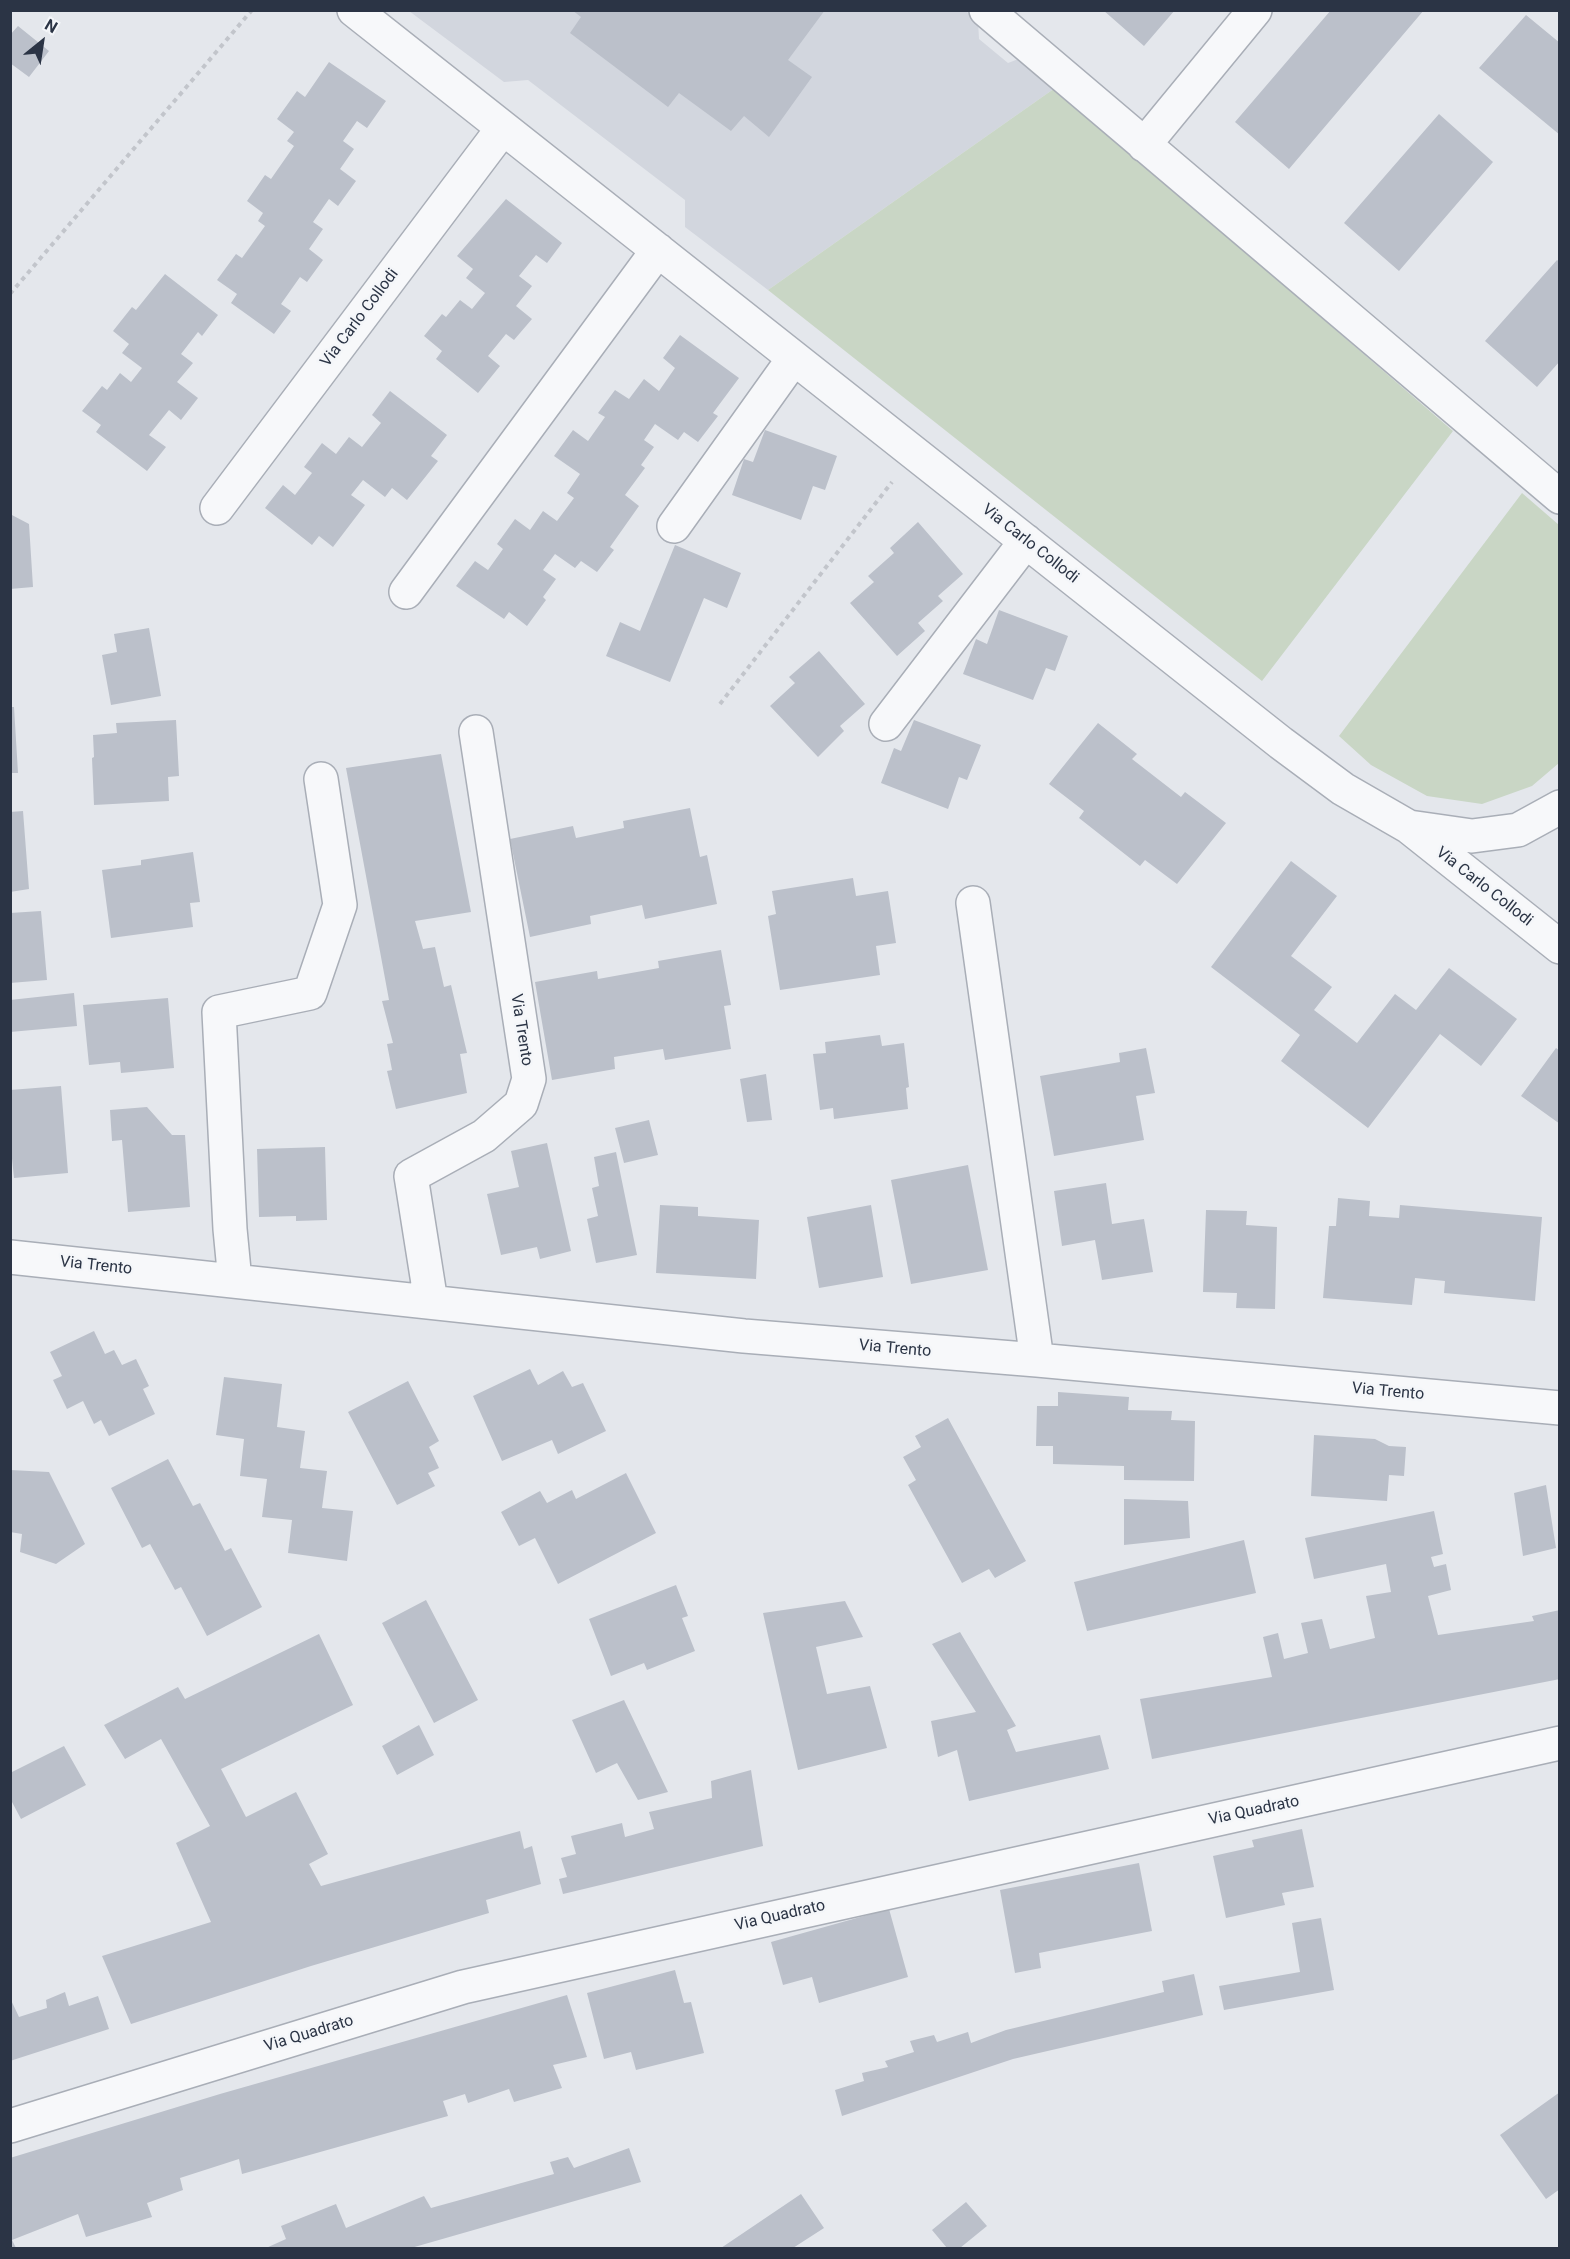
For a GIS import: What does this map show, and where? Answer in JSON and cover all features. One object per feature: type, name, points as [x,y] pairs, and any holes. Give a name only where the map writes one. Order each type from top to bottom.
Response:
[{"type":"street","name":"Via Carlo Collodi","points":[[354,10],[1281,743],[1343,789],[1409,827],[1560,946]]},
{"type":"street","points":[[986,10],[1560,498]]},
{"type":"street","points":[[1144,145],[1255,10]]},
{"type":"street","name":"Via Carlo Collodi","points":[[217,508],[503,128]]},
{"type":"street","points":[[406,592],[658,250]]},
{"type":"street","points":[[674,526],[794,358]]},
{"type":"street","points":[[886,724],[1026,541]]},
{"type":"street","name":"Via Trento","points":[[431,1302],[411,1176],[484,1136],[521,1104],[529,1079],[476,732]]},
{"type":"street","points":[[234,1281],[219,1012],[310,993],[340,904],[321,779]]},
{"type":"street","name":"Via Carlo Collodi","points":[[1409,827],[1472,836],[1518,830],[1560,807]]},
{"type":"street","points":[[973,903],[1037,1360]]},
{"type":"street","name":"Via Trento","points":[[10,1257],[744,1336],[1037,1360],[1560,1408]]},
{"type":"street","name":"Via Quadrato","points":[[10,2126],[463,1987],[1560,1743]]},
{"type":"path","points":[[10,294],[252,10]]},
{"type":"path","points":[[720,704],[915,453]]},
{"type":"shaded area","points":[[409,11],[966,11],[978,21],[979,39],[1008,63],[1021,58],[1055,88],[768,290],[685,227],[685,200],[528,80],[504,82]]},
{"type":"green space","points":[[1055,88],[1453,431],[1262,681],[768,290]]},
{"type":"green space","points":[[1522,493],[1559,525],[1559,763],[1532,786],[1482,804],[1427,796],[1371,765],[1339,736]]},
{"type":"building","points":[[572,10],[825,10],[788,60],[812,77],[769,137],[744,116],[731,131],[679,93],[668,107],[570,33],[581,17]]},
{"type":"building","points":[[1103,10],[1175,10],[1144,46]]},
{"type":"building","points":[[1331,10],[1424,10],[1289,169],[1235,122]]},
{"type":"building","points":[[1526,15],[1560,43],[1560,135],[1479,68]]},
{"type":"building","points":[[18,26],[49,51],[29,77],[10,63],[10,35]]},
{"type":"building","points":[[329,62],[386,101],[367,128],[357,121],[343,141],[354,149],[340,169],[356,181],[338,206],[329,199],[313,222],[323,229],[309,249],[323,260],[307,282],[300,277],[281,304],[291,311],[274,334],[231,303],[237,294],[217,280],[236,254],[242,258],[265,226],[258,221],[263,213],[247,201],[265,175],[271,179],[294,146],[287,141],[294,132],[277,119],[297,91],[305,97]]},
{"type":"building","points":[[1439,114],[1493,162],[1399,271],[1344,223]]},
{"type":"building","points":[[506,199],[562,243],[547,263],[536,255],[519,276],[532,286],[516,306],[532,319],[514,340],[506,334],[488,356],[500,366],[478,393],[436,359],[442,351],[424,336],[442,314],[446,317],[460,300],[472,309],[485,293],[466,278],[473,269],[457,256]]},
{"type":"building","points":[[1557,260],[1560,262],[1560,361],[1537,387],[1485,341]]},
{"type":"building","points":[[165,274],[218,315],[202,336],[198,332],[181,354],[193,363],[177,382],[198,398],[181,420],[169,410],[149,435],[166,447],[147,471],[96,432],[101,425],[82,411],[102,386],[107,390],[120,373],[131,382],[142,368],[122,353],[129,344],[113,331],[132,307],[136,310]]},
{"type":"building","points":[[680,335],[739,378],[713,413],[718,416],[698,442],[684,432],[678,440],[655,424],[644,440],[654,447],[641,465],[645,468],[625,495],[639,506],[610,547],[614,550],[597,572],[581,561],[575,568],[555,554],[543,570],[556,579],[543,597],[546,600],[527,626],[509,612],[504,619],[456,586],[475,561],[488,570],[503,549],[497,544],[515,519],[530,530],[543,511],[557,521],[574,498],[567,493],[580,474],[554,456],[573,430],[588,441],[605,417],[598,413],[615,390],[629,399],[644,379],[659,391],[675,368],[663,358]]},
{"type":"building","points":[[390,391],[447,435],[431,456],[438,461],[407,500],[392,488],[385,497],[363,480],[351,495],[365,505],[333,547],[319,536],[312,545],[265,508],[283,485],[295,495],[312,473],[304,467],[322,443],[336,454],[349,437],[362,447],[381,423],[372,415]]},
{"type":"building","points":[[765,430],[837,456],[825,490],[813,486],[801,520],[732,495],[744,459],[753,462]]},
{"type":"building","points":[[10,514],[29,524],[33,587],[10,589]]},
{"type":"building","points":[[918,522],[963,574],[938,596],[943,601],[918,623],[925,631],[897,656],[850,603],[874,582],[868,576],[894,553],[890,548]]},
{"type":"building","points":[[675,545],[741,573],[727,608],[704,598],[670,682],[606,656],[620,622],[640,631]]},
{"type":"building","points":[[999,610],[1068,636],[1055,671],[1046,668],[1033,700],[963,674],[976,639],[987,644]]},
{"type":"building","points":[[149,628],[161,696],[111,705],[102,655],[117,652],[114,634]]},
{"type":"building","points":[[819,651],[865,704],[840,726],[844,731],[818,757],[770,706],[795,683],[789,677]]},
{"type":"building","points":[[10,707],[14,707],[18,773],[10,773]]},
{"type":"building","points":[[176,720],[179,776],[168,777],[169,801],[94,805],[93,735],[117,733],[116,723]]},
{"type":"building","points":[[914,720],[981,745],[967,780],[959,777],[948,809],[881,783],[894,748],[901,751]]},
{"type":"building","points":[[1098,723],[1137,754],[1132,759],[1181,797],[1185,792],[1226,823],[1177,884],[1145,860],[1140,866],[1079,818],[1084,811],[1049,784]]},
{"type":"building","points":[[441,754],[471,912],[415,921],[423,949],[435,947],[444,987],[451,985],[467,1053],[460,1054],[467,1093],[396,1109],[387,1071],[392,1070],[387,1044],[393,1043],[382,1001],[389,1000],[346,768]]},
{"type":"building","points":[[690,808],[700,857],[707,855],[717,904],[645,919],[642,905],[590,916],[591,924],[530,937],[510,839],[573,826],[576,838],[624,828],[623,821]]},
{"type":"building","points":[[23,811],[29,889],[10,892],[10,812]]},
{"type":"building","points":[[193,852],[200,902],[190,903],[193,927],[111,938],[102,870],[141,865],[141,860]]},
{"type":"building","points":[[1291,861],[1337,896],[1291,956],[1332,987],[1314,1010],[1357,1043],[1395,994],[1416,1010],[1449,968],[1517,1019],[1481,1066],[1440,1034],[1368,1128],[1281,1061],[1300,1035],[1211,967]]},
{"type":"building","points":[[853,878],[856,896],[888,891],[896,943],[876,946],[880,975],[780,990],[768,916],[776,914],[772,891]]},
{"type":"building","points":[[41,911],[47,980],[10,983],[10,913]]},
{"type":"building","points":[[721,950],[731,1005],[724,1006],[731,1049],[665,1060],[663,1049],[614,1057],[615,1069],[552,1080],[535,982],[597,971],[598,979],[659,968],[658,961]]},
{"type":"building","points":[[74,993],[77,1026],[10,1032],[10,1000]]},
{"type":"building","points":[[168,998],[174,1068],[121,1073],[120,1062],[89,1065],[83,1005]]},
{"type":"building","points":[[880,1035],[882,1046],[904,1043],[909,1087],[906,1088],[908,1109],[834,1119],[833,1108],[820,1110],[813,1054],[826,1053],[825,1042]]},
{"type":"building","points":[[1146,1048],[1155,1093],[1136,1096],[1144,1140],[1054,1156],[1040,1076],[1120,1062],[1119,1053]]},
{"type":"building","points":[[1556,1048],[1560,1051],[1560,1124],[1521,1096]]},
{"type":"building","points":[[766,1074],[772,1120],[747,1122],[740,1079]]},
{"type":"building","points":[[61,1086],[68,1173],[14,1178],[10,1139],[10,1090]]},
{"type":"building","points":[[147,1107],[172,1135],[185,1135],[190,1207],[128,1212],[122,1140],[112,1141],[110,1110]]},
{"type":"building","points":[[649,1120],[658,1155],[624,1163],[615,1128]]},
{"type":"building","points":[[547,1143],[571,1251],[540,1259],[537,1247],[501,1255],[487,1194],[519,1187],[511,1151]]},
{"type":"building","points":[[325,1147],[327,1220],[296,1221],[296,1216],[259,1217],[257,1149]]},
{"type":"building","points":[[616,1152],[637,1255],[596,1263],[587,1219],[598,1216],[592,1188],[599,1186],[594,1157]]},
{"type":"building","points":[[968,1165],[988,1270],[911,1284],[891,1180]]},
{"type":"building","points":[[1106,1183],[1112,1224],[1144,1219],[1153,1272],[1102,1280],[1095,1240],[1062,1246],[1054,1191]]},
{"type":"building","points":[[1338,1198],[1370,1201],[1369,1216],[1399,1218],[1400,1205],[1542,1217],[1535,1301],[1444,1293],[1445,1281],[1415,1278],[1412,1305],[1323,1298],[1329,1226],[1336,1226]]},
{"type":"building","points":[[660,1205],[698,1207],[698,1216],[759,1220],[756,1279],[656,1273]]},
{"type":"building","points":[[871,1205],[883,1277],[819,1288],[807,1217]]},
{"type":"building","points":[[1206,1210],[1247,1211],[1246,1225],[1277,1227],[1275,1309],[1236,1308],[1237,1293],[1203,1292]]},
{"type":"building","points":[[94,1331],[105,1354],[114,1350],[122,1365],[136,1359],[149,1386],[143,1389],[155,1414],[109,1436],[101,1420],[94,1424],[83,1401],[67,1409],[53,1380],[62,1376],[50,1352]]},
{"type":"building","points":[[530,1369],[538,1385],[563,1371],[572,1387],[583,1383],[606,1431],[558,1454],[552,1440],[502,1461],[473,1396]]},
{"type":"building","points":[[224,1377],[282,1384],[277,1427],[305,1431],[300,1468],[327,1471],[322,1508],[353,1511],[347,1561],[288,1553],[292,1520],[262,1517],[267,1479],[240,1476],[244,1439],[216,1435]]},
{"type":"building","points":[[408,1381],[439,1441],[429,1447],[439,1468],[428,1473],[435,1486],[397,1505],[348,1412]]},
{"type":"building","points":[[1058,1392],[1129,1397],[1128,1410],[1172,1411],[1171,1420],[1195,1421],[1194,1481],[1124,1480],[1124,1466],[1053,1464],[1053,1446],[1036,1446],[1037,1406],[1058,1406]]},
{"type":"building","points":[[948,1418],[1026,1561],[995,1578],[989,1569],[962,1583],[908,1485],[916,1480],[903,1457],[921,1447],[915,1436]]},
{"type":"building","points":[[1314,1435],[1375,1439],[1389,1446],[1406,1447],[1404,1476],[1389,1475],[1387,1501],[1311,1496]]},
{"type":"building","points":[[168,1459],[193,1506],[200,1503],[225,1551],[231,1548],[262,1607],[207,1636],[181,1587],[175,1590],[150,1544],[142,1548],[111,1488]]},
{"type":"building","points":[[10,1470],[49,1472],[85,1544],[56,1564],[20,1552],[22,1534],[10,1532]]},
{"type":"building","points":[[626,1473],[656,1533],[558,1584],[535,1538],[519,1546],[501,1512],[540,1491],[547,1503],[572,1490],[576,1499]]},
{"type":"building","points":[[1546,1485],[1556,1548],[1523,1556],[1514,1493]]},
{"type":"building","points":[[1124,1499],[1188,1501],[1190,1538],[1124,1545]]},
{"type":"building","points":[[1434,1511],[1443,1554],[1431,1557],[1434,1567],[1446,1564],[1451,1590],[1428,1596],[1438,1635],[1534,1621],[1532,1616],[1560,1610],[1560,1679],[1152,1759],[1140,1699],[1272,1677],[1263,1637],[1278,1633],[1284,1659],[1308,1653],[1301,1623],[1322,1619],[1330,1649],[1375,1638],[1366,1596],[1391,1592],[1386,1564],[1314,1579],[1305,1538]]},
{"type":"building","points":[[1244,1540],[1256,1593],[1087,1631],[1074,1582]]},
{"type":"building","points":[[676,1585],[688,1616],[682,1618],[695,1651],[647,1670],[644,1663],[611,1676],[589,1619]]},
{"type":"building","points":[[426,1600],[478,1700],[434,1723],[382,1623]]},
{"type":"building","points":[[845,1601],[863,1637],[816,1647],[827,1694],[870,1686],[887,1748],[798,1770],[763,1613]]},
{"type":"building","points":[[960,1632],[1016,1726],[1007,1730],[1016,1752],[1100,1735],[1109,1769],[969,1801],[957,1750],[938,1757],[931,1721],[976,1712],[932,1644]]},
{"type":"building","points":[[319,1634],[353,1705],[221,1769],[246,1817],[296,1792],[328,1854],[309,1864],[321,1886],[520,1831],[524,1849],[532,1846],[541,1884],[486,1900],[489,1913],[311,1966],[131,2024],[102,1956],[211,1922],[176,1843],[210,1826],[161,1739],[125,1759],[104,1725],[178,1687],[185,1699]]},
{"type":"building","points":[[624,1700],[668,1792],[638,1800],[617,1763],[596,1773],[572,1720]]},
{"type":"building","points":[[419,1725],[434,1755],[397,1775],[382,1746]]},
{"type":"building","points":[[64,1746],[86,1785],[21,1819],[12,1802],[10,1803],[10,1773]]},
{"type":"building","points":[[751,1770],[763,1846],[563,1894],[559,1879],[567,1877],[561,1858],[576,1854],[571,1836],[622,1823],[625,1837],[654,1829],[649,1812],[712,1798],[711,1781]]},
{"type":"building","points":[[1302,1829],[1314,1887],[1282,1893],[1285,1905],[1226,1918],[1213,1856],[1254,1847],[1252,1840]]},
{"type":"building","points":[[1139,1863],[1152,1931],[1039,1953],[1041,1968],[1015,1973],[1000,1890]]},
{"type":"building","points":[[889,1909],[908,1977],[819,2003],[812,1977],[783,1985],[771,1942]]},
{"type":"building","points":[[1321,1918],[1334,1990],[1224,2010],[1219,1986],[1300,1972],[1292,1923]]},
{"type":"building","points":[[675,1970],[684,2003],[691,2002],[704,2053],[636,2070],[631,2052],[604,2059],[587,1993]]},
{"type":"building","points":[[1194,1974],[1203,2015],[1013,2059],[842,2116],[835,2090],[864,2081],[862,2073],[888,2067],[885,2061],[914,2052],[910,2041],[934,2035],[937,2042],[968,2032],[971,2043],[1006,2030],[1164,1992],[1162,1981]]},
{"type":"building","points":[[65,1992],[69,2006],[98,1996],[109,2029],[10,2061],[10,1998],[19,2017],[47,2008],[46,2000]]},
{"type":"building","points":[[567,1995],[587,2057],[553,2065],[562,2088],[514,2102],[509,2089],[468,2103],[465,2094],[443,2101],[448,2116],[242,2174],[239,2159],[180,2178],[183,2190],[147,2203],[152,2217],[86,2237],[78,2214],[12,2240],[16,2248],[10,2248],[10,2158],[220,2094]]},
{"type":"building","points":[[1560,2092],[1560,2189],[1546,2199],[1500,2135]]},
{"type":"building","points":[[629,2148],[641,2182],[411,2248],[266,2248],[286,2239],[281,2226],[336,2204],[346,2228],[424,2196],[431,2208],[554,2174],[550,2162],[568,2157],[574,2168]]},
{"type":"building","points":[[801,2194],[824,2228],[793,2248],[721,2248]]},
{"type":"building","points":[[966,2202],[987,2226],[960,2248],[947,2248],[932,2230]]}]
